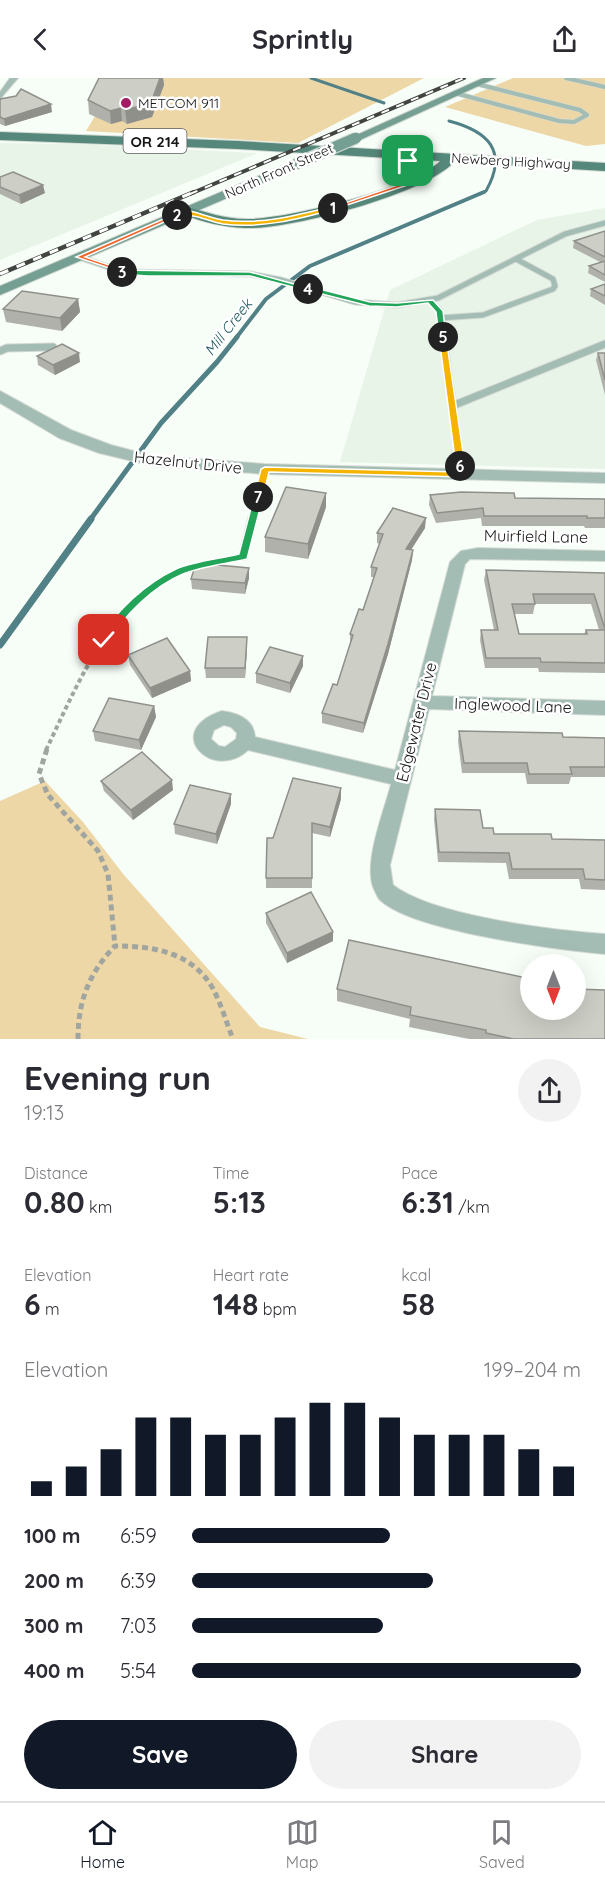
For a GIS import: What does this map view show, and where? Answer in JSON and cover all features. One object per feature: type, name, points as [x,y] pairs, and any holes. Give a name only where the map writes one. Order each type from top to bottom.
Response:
[{"type":"main road","name":"North Front Street","points":[[0,291],[491,78]]},
{"type":"main road","name":"Newberg Highway","points":[[0,136],[310,149],[605,167]]},
{"type":"main road","points":[[360,152],[415,163],[423,168],[424,178]]},
{"type":"main road","points":[[187,211],[231,223],[287,219],[317,213],[424,178],[440,169],[450,158]]},
{"type":"street","points":[[0,97],[14,78]]},
{"type":"street","name":"Hazelnut Drive","points":[[0,396],[65,434],[120,453],[153,461],[265,469],[605,478]]},
{"type":"street","name":"Muirfield Lane","points":[[466,555],[494,552],[605,556]]},
{"type":"street","name":"Edgewater Drive","points":[[466,555],[458,562],[455,571],[380,865],[386,892],[397,901],[416,908],[501,931],[546,939],[605,944]]},
{"type":"street","name":"Inglewood Lane","points":[[421,702],[605,708]]},
{"type":"street","points":[[244,742],[402,779]]},
{"type":"lane","points":[[566,78],[605,87]]},
{"type":"lane","points":[[455,93],[559,121],[574,122],[587,116],[580,110],[477,84]]},
{"type":"lane","points":[[80,257],[112,269],[134,273],[260,276],[369,304],[397,305],[430,301],[575,229],[605,223]]},
{"type":"lane","points":[[440,318],[483,315],[553,289],[555,286],[553,279],[516,258]]},
{"type":"lane","points":[[430,301],[438,308],[440,318],[462,475]]},
{"type":"lane","points":[[452,406],[605,344]]},
{"type":"lane","points":[[0,351],[7,348],[53,347]]},
{"type":"lane","points":[[243,556],[265,469]]},
{"type":"path","points":[[115,946],[108,874],[98,850],[48,795],[39,774],[45,752],[111,627],[150,589],[180,571],[243,556]]},
{"type":"path","points":[[78,1039],[77,1015],[86,984],[100,961],[115,946],[136,945],[167,950],[193,964],[212,986],[233,1039]]},
{"type":"shaded area","points":[[118,78],[424,78],[298,143],[86,131]]},
{"type":"shaded area","points":[[513,78],[605,78],[605,144],[586,146],[445,107]]},
{"type":"shaded area","points":[[0,143],[75,144],[258,153],[0,260]]},
{"type":"shaded area","points":[[605,208],[605,469],[340,462],[390,290],[537,220]]},
{"type":"shaded area","points":[[45,781],[83,822],[124,875],[260,1027],[308,1039],[0,1039],[0,801]]},
{"type":"building","name":"METCOM 911","points":[[99,78],[160,78],[151,103],[125,110],[121,108],[110,111],[88,100]]},
{"type":"building","points":[[21,89],[51,104],[4,119],[0,117],[0,99],[16,96]]},
{"type":"building","points":[[13,172],[43,185],[19,195],[0,187],[0,177]]},
{"type":"building","points":[[605,231],[605,257],[574,241]]},
{"type":"building","points":[[605,261],[605,275],[589,266]]},
{"type":"building","points":[[605,284],[605,296],[591,289]]},
{"type":"building","points":[[22,291],[78,299],[60,318],[3,309]]},
{"type":"building","points":[[62,344],[79,353],[53,365],[37,356]]},
{"type":"building","points":[[598,353],[605,353],[605,380]]},
{"type":"building","points":[[286,487],[326,493],[308,544],[265,537]]},
{"type":"building","points":[[461,492],[514,493],[515,498],[605,499],[605,518],[484,516],[483,508],[437,513],[430,495]]},
{"type":"building","points":[[393,508],[426,518],[406,549],[413,550],[364,723],[322,713],[333,684],[337,685],[353,635],[350,634],[359,609],[363,610],[377,568],[371,567],[383,534],[377,533]]},
{"type":"building","points":[[196,563],[249,568],[245,583],[191,579]]},
{"type":"building","points":[[486,570],[605,573],[605,629],[594,594],[533,594],[535,604],[512,604],[519,634],[587,634],[586,630],[605,630],[605,663],[541,662],[540,658],[486,658],[481,630],[498,630]]},
{"type":"building","points":[[208,637],[247,637],[245,668],[205,668]]},
{"type":"building","points":[[167,638],[190,671],[150,688],[128,655]]},
{"type":"building","points":[[270,647],[303,656],[290,683],[256,673]]},
{"type":"building","points":[[109,698],[154,706],[139,740],[93,731]]},
{"type":"building","points":[[459,731],[562,733],[563,737],[605,738],[605,767],[570,767],[572,774],[529,774],[527,763],[464,763]]},
{"type":"building","points":[[142,752],[172,780],[131,810],[101,781]]},
{"type":"building","points":[[293,778],[341,788],[330,827],[312,823],[312,878],[266,878],[267,838],[273,838]]},
{"type":"building","points":[[190,785],[231,794],[216,834],[174,824]]},
{"type":"building","points":[[435,809],[480,810],[483,828],[493,828],[494,834],[551,834],[552,839],[605,840],[605,880],[585,879],[583,869],[512,869],[509,853],[439,852]]},
{"type":"building","points":[[311,892],[333,932],[287,953],[266,913]]},
{"type":"building","points":[[349,940],[520,977],[520,1020],[586,1020],[586,989],[605,990],[605,1039],[513,1039],[486,1033],[486,1030],[410,1015],[411,1007],[337,989]]},
{"type":"waterway","name":"Mill Creek","points":[[311,78],[384,103]]},
{"type":"waterway","name":"Mill Creek","points":[[449,121],[474,130],[490,144],[495,164],[493,177],[484,192]]},
{"type":"waterway","name":"Mill Creek","points":[[236,338],[266,299],[310,266],[484,192]]},
{"type":"waterway","name":"Mill Creek","points":[[480,194],[484,192]]},
{"type":"waterway","name":"Mill Creek","points":[[90,520],[161,423],[237,337]]},
{"type":"waterway","name":"Mill Creek","points":[[0,645],[91,519]]},
{"type":"railway","points":[[190,194],[464,78]]},
{"type":"railway","points":[[0,274],[194,192]]},
{"type":"place","name":"METCOM 911","points":[[126,103]]},
{"type":"route","points":[[104,640],[111,627],[150,589],[180,571],[243,556],[265,469],[462,475],[440,311],[430,301],[397,305],[369,304],[335,297],[282,280],[250,274],[123,272],[80,257],[187,211],[222,222],[238,223],[277,221],[317,213],[424,178],[423,168],[408,161]]}]
